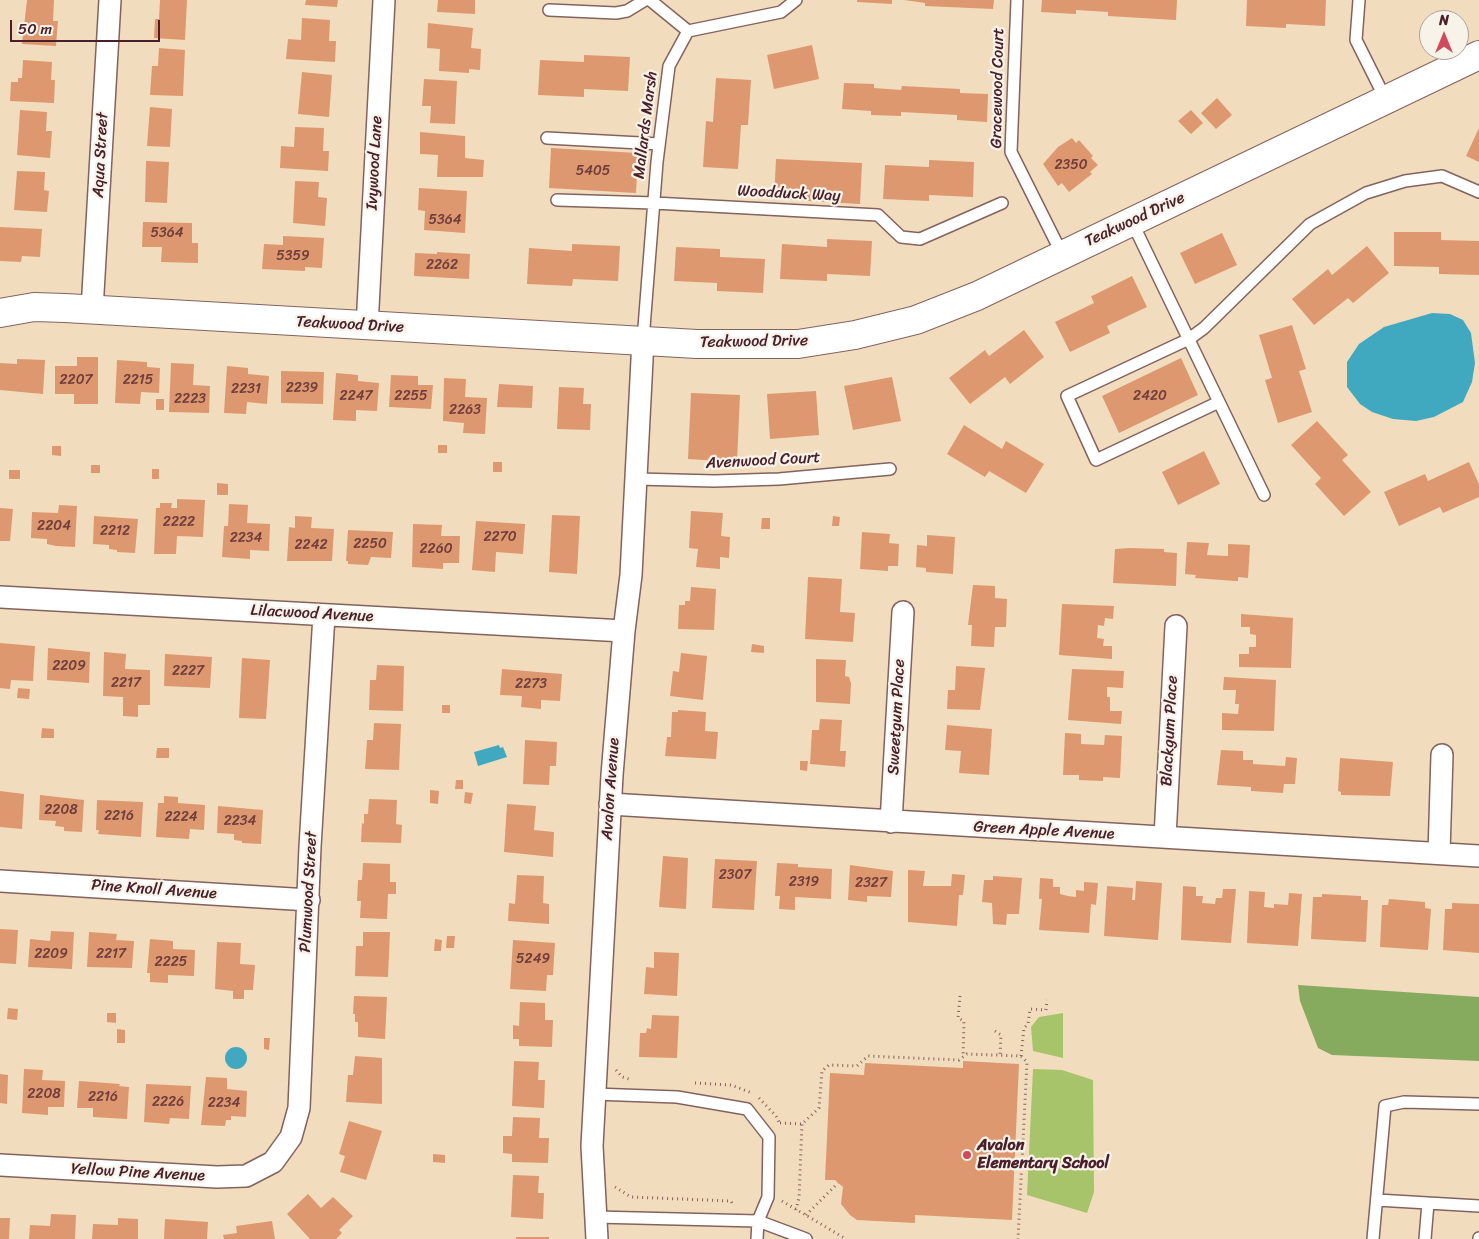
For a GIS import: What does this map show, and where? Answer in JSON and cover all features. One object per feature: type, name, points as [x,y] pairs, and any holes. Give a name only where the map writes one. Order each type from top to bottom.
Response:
[{"type":"street","name":"Aqua Street","points":[[92,310],[110,0]]},
{"type":"street","name":"Ivywood Lane","points":[[367,327],[384,0]]},
{"type":"street","name":"Teakwood Drive","points":[[0,314],[34,307],[697,344],[798,344],[855,335],[916,320],[977,296],[1479,55]]},
{"type":"street","name":"Avalon Avenue","points":[[597,1239],[592,1146],[594,1094],[610,804],[624,631],[631,575],[643,340]]},
{"type":"street","name":"Lilacwood Avenue","points":[[0,597],[624,631]]},
{"type":"street","name":"Sweetgum Place","points":[[891,822],[903,612]]},
{"type":"street","name":"Plumwood Street","points":[[273,1162],[291,1137],[299,1108],[324,615]]},
{"type":"street","name":"Blackgum Place","points":[[1165,837],[1176,626]]},
{"type":"street","points":[[1439,854],[1442,755]]},
{"type":"street","name":"Green Apple Avenue","points":[[610,804],[1479,856]]},
{"type":"street","name":"Pine Knoll Avenue","points":[[0,881],[309,900]]},
{"type":"street","name":"Yellow Pine Avenue","points":[[0,1165],[217,1177],[246,1176],[273,1162]]},
{"type":"lane","points":[[548,10],[616,13],[627,11],[644,0]]},
{"type":"lane","points":[[650,0],[688,31],[781,12],[796,0]]},
{"type":"lane","name":"Gracewood Court","points":[[1016,0],[1011,152],[1062,254]]},
{"type":"lane","points":[[1359,0],[1356,40],[1386,100]]},
{"type":"lane","name":"Mallards Marsh","points":[[643,340],[659,144],[669,66],[688,31]]},
{"type":"lane","points":[[547,138],[659,144]]},
{"type":"lane","points":[[1219,402],[1096,460],[1067,396],[1189,339],[1204,328],[1310,224],[1366,193],[1405,181],[1442,176],[1479,192]]},
{"type":"lane","name":"Woodduck Way","points":[[558,200],[654,202],[878,216],[901,237],[920,239],[1002,203]]},
{"type":"lane","points":[[1132,221],[1264,495]]},
{"type":"lane","name":"Avenwood Court","points":[[637,478],[714,481],[770,479],[890,469]]},
{"type":"lane","points":[[594,1094],[677,1097],[747,1109],[770,1137],[768,1197],[758,1221],[757,1239]]},
{"type":"lane","points":[[1373,1239],[1384,1106],[1404,1102],[1479,1104]]},
{"type":"lane","points":[[1377,1200],[1479,1206]]},
{"type":"lane","points":[[1425,1239],[1428,1203]]},
{"type":"lane","points":[[596,1217],[758,1221],[806,1239]]},
{"type":"path","points":[[960,996],[958,1018],[964,1021],[963,1057]]},
{"type":"path","points":[[1021,1056],[1024,1028],[1028,1024],[1030,1009],[1046,1010],[1047,1000]]},
{"type":"path","points":[[995,1032],[1001,1035],[1000,1055]]},
{"type":"path","points":[[780,1124],[802,1124],[819,1108],[822,1071],[829,1065],[857,1066],[868,1056],[959,1060],[967,1054],[1021,1056],[1027,1062],[1018,1239]]},
{"type":"path","points":[[615,1065],[622,1077],[631,1080]]},
{"type":"path","points":[[686,1082],[731,1085],[751,1092],[765,1102],[780,1124],[782,1132]]},
{"type":"path","points":[[796,1210],[799,1198],[802,1124]]},
{"type":"path","points":[[806,1215],[838,1183]]},
{"type":"path","points":[[612,1185],[631,1196],[731,1201],[732,1203]]},
{"type":"path","points":[[781,1192],[780,1200],[846,1239]]},
{"type":"green space","points":[[1298,985],[1479,997],[1479,1061],[1332,1055],[1318,1048],[1300,1001]]},
{"type":"green space","points":[[1063,1013],[1063,1058],[1033,1051],[1031,1027],[1039,1017]]},
{"type":"green space","points":[[1033,1069],[1062,1070],[1093,1080],[1094,1192],[1087,1213],[1027,1195]]},
{"type":"water","points":[[1432,313],[1450,314],[1463,320],[1471,333],[1475,363],[1472,382],[1463,402],[1434,417],[1416,421],[1393,419],[1372,412],[1360,404],[1347,387],[1347,362],[1359,344],[1384,327]]},
{"type":"water","points":[[499,745],[500,748],[503,747],[507,757],[478,766],[474,752]]},
{"type":"water","points":[[236,1047],[244,1050],[247,1058],[244,1066],[236,1069],[228,1066],[225,1058],[228,1050]]},
{"type":"building","points":[[27,0],[54,0],[53,21],[58,21],[56,46],[22,44]]},
{"type":"building","points":[[160,0],[187,0],[185,40],[154,38],[155,19],[159,19]]},
{"type":"building","points":[[306,0],[338,0],[337,7],[305,5]]},
{"type":"building","points":[[438,0],[475,0],[475,14],[437,12]]},
{"type":"building","points":[[857,0],[892,0],[892,4],[857,2]]},
{"type":"building","points":[[904,0],[994,0],[993,9],[925,6],[925,3]]},
{"type":"building","points":[[1042,0],[1177,0],[1176,20],[1108,16],[1108,12],[1076,10],[1076,14],[1041,12]]},
{"type":"building","points":[[1247,0],[1326,0],[1325,26],[1286,24],[1286,28],[1246,26]]},
{"type":"building","points":[[302,18],[330,20],[329,41],[336,41],[335,62],[286,59],[288,39],[301,40]]},
{"type":"building","points":[[428,23],[473,28],[471,48],[481,49],[480,70],[469,69],[469,73],[439,71],[440,49],[427,48]]},
{"type":"building","points":[[812,45],[819,79],[774,89],[767,55]]},
{"type":"building","points":[[159,48],[185,50],[183,96],[150,95],[152,66],[158,66]]},
{"type":"building","points":[[584,55],[630,57],[628,91],[584,89],[584,97],[538,95],[540,60],[584,62]]},
{"type":"building","points":[[23,60],[52,62],[51,80],[55,80],[54,103],[10,101],[11,82],[18,82],[18,78],[22,78]]},
{"type":"building","points":[[302,72],[332,75],[329,117],[298,114]]},
{"type":"building","points":[[716,78],[751,80],[748,125],[741,125],[738,169],[703,167],[706,121],[713,122]]},
{"type":"building","points":[[424,79],[457,81],[455,124],[430,123],[431,106],[422,106]]},
{"type":"building","points":[[844,83],[874,84],[874,88],[901,90],[902,86],[960,89],[960,93],[988,94],[987,122],[957,120],[957,115],[901,112],[901,116],[871,115],[871,111],[842,109]]},
{"type":"building","points":[[1217,98],[1232,115],[1216,129],[1201,113]]},
{"type":"building","points":[[150,107],[172,109],[170,147],[147,146]]},
{"type":"building","points":[[20,110],[47,112],[46,131],[52,131],[50,158],[17,155]]},
{"type":"building","points":[[1191,110],[1203,123],[1191,134],[1178,121]]},
{"type":"building","points":[[295,127],[324,128],[323,151],[329,151],[328,171],[280,168],[281,146],[294,147]]},
{"type":"building","points":[[1479,128],[1479,162],[1466,156]]},
{"type":"building","points":[[420,132],[465,136],[465,158],[484,160],[483,177],[437,177],[438,155],[420,154]]},
{"type":"building","points":[[1072,138],[1076,143],[1079,140],[1098,165],[1090,172],[1092,174],[1069,192],[1062,183],[1058,186],[1043,164],[1058,147]]},
{"type":"building","points":[[551,148],[638,153],[636,193],[549,188]]},
{"type":"building","points":[[776,159],[862,163],[860,204],[774,199]]},
{"type":"building","points":[[929,160],[974,162],[973,197],[929,195],[929,201],[883,199],[885,165],[929,167]]},
{"type":"building","points":[[146,161],[169,162],[167,203],[145,202]]},
{"type":"building","points":[[17,171],[45,172],[44,190],[49,191],[47,212],[14,210]]},
{"type":"building","points":[[295,181],[319,182],[318,197],[327,198],[325,226],[293,223]]},
{"type":"building","points":[[419,188],[467,191],[465,233],[424,230],[425,211],[418,210]]},
{"type":"building","points":[[143,222],[192,223],[192,243],[198,243],[198,263],[161,262],[162,247],[142,247]]},
{"type":"building","points":[[0,227],[42,229],[40,257],[22,256],[21,262],[0,261]]},
{"type":"building","points":[[1394,232],[1441,232],[1441,240],[1479,241],[1479,275],[1439,274],[1439,267],[1394,266]]},
{"type":"building","points":[[1222,233],[1237,265],[1195,284],[1180,253]]},
{"type":"building","points":[[283,236],[324,238],[322,268],[305,267],[305,271],[262,269],[264,244],[283,245]]},
{"type":"building","points":[[827,239],[872,241],[870,276],[827,274],[827,281],[780,279],[782,244],[827,247]]},
{"type":"building","points":[[572,244],[620,246],[618,281],[573,279],[572,286],[527,284],[529,248],[572,251]]},
{"type":"building","points":[[1367,246],[1389,273],[1353,303],[1348,298],[1314,325],[1292,299],[1328,269],[1332,275]]},
{"type":"building","points":[[676,247],[720,249],[720,257],[765,259],[763,293],[717,291],[717,283],[674,281]]},
{"type":"building","points":[[437,252],[470,254],[469,279],[414,276],[415,253],[437,254]]},
{"type":"building","points":[[1132,276],[1147,307],[1107,326],[1110,333],[1070,352],[1055,322],[1094,303],[1091,296]]},
{"type":"building","points":[[1292,325],[1306,369],[1299,371],[1312,412],[1278,423],[1265,380],[1272,378],[1259,335]]},
{"type":"building","points":[[1024,330],[1044,357],[1010,384],[1005,377],[970,404],[949,378],[985,350],[989,356]]},
{"type":"building","points":[[77,357],[98,357],[98,404],[74,404],[74,394],[55,394],[55,366],[77,366]]},
{"type":"building","points":[[1181,358],[1198,395],[1119,433],[1102,396]]},
{"type":"building","points":[[17,359],[45,360],[43,394],[0,390],[0,363],[17,364]]},
{"type":"building","points":[[117,360],[147,362],[147,367],[160,368],[159,393],[141,392],[140,404],[115,403]]},
{"type":"building","points":[[171,363],[194,364],[193,385],[210,386],[209,413],[169,412]]},
{"type":"building","points":[[227,366],[248,368],[248,374],[269,376],[267,404],[247,402],[246,414],[224,413]]},
{"type":"building","points":[[281,371],[324,372],[323,404],[281,403]]},
{"type":"building","points":[[336,373],[358,375],[358,381],[379,383],[377,411],[356,410],[356,421],[333,420]]},
{"type":"building","points":[[391,375],[418,376],[418,385],[433,385],[431,409],[389,407]]},
{"type":"building","points":[[892,377],[901,421],[853,430],[844,386]]},
{"type":"building","points":[[444,378],[466,379],[465,397],[487,398],[485,434],[463,433],[464,423],[443,421]]},
{"type":"building","points":[[499,384],[533,386],[532,408],[497,407]]},
{"type":"building","points":[[559,387],[584,388],[583,404],[591,404],[590,430],[557,429]]},
{"type":"building","points":[[816,391],[819,435],[770,439],[767,394]]},
{"type":"building","points":[[691,393],[740,395],[737,462],[688,459]]},
{"type":"building","points":[[156,399],[164,399],[164,410],[156,410]]},
{"type":"building","points":[[1317,421],[1348,455],[1342,460],[1371,492],[1344,516],[1315,484],[1321,478],[1291,445]]},
{"type":"building","points":[[964,425],[1002,449],[1006,441],[1044,464],[1026,493],[989,471],[985,477],[947,454]]},
{"type":"building","points":[[438,445],[447,445],[447,453],[438,453]]},
{"type":"building","points":[[52,446],[61,446],[61,456],[52,455]]},
{"type":"building","points":[[1204,451],[1220,484],[1178,505],[1162,472]]},
{"type":"building","points":[[493,462],[502,462],[502,472],[493,472]]},
{"type":"building","points":[[1469,462],[1479,484],[1479,497],[1443,513],[1440,507],[1399,526],[1384,492],[1425,474],[1428,481]]},
{"type":"building","points":[[91,465],[100,465],[100,473],[91,473]]},
{"type":"building","points":[[152,469],[159,469],[159,479],[152,479]]},
{"type":"building","points":[[9,470],[20,470],[20,479],[9,479]]},
{"type":"building","points":[[217,483],[228,484],[228,495],[217,495]]},
{"type":"building","points":[[177,499],[205,500],[203,537],[177,536],[176,554],[154,554],[156,508],[160,508],[160,503],[172,503],[171,508],[177,508]]},
{"type":"building","points":[[229,504],[248,505],[247,523],[270,524],[269,551],[250,550],[250,559],[222,557],[224,526],[228,526]]},
{"type":"building","points":[[59,505],[77,506],[75,547],[56,546],[47,544],[47,539],[31,538],[32,512],[58,513]]},
{"type":"building","points":[[0,508],[13,509],[10,541],[0,541]]},
{"type":"building","points":[[691,511],[723,513],[721,536],[730,537],[729,558],[720,557],[720,569],[696,567],[698,549],[689,548]]},
{"type":"building","points":[[552,515],[580,516],[577,574],[549,572]]},
{"type":"building","points":[[94,516],[138,519],[135,553],[117,552],[117,550],[109,549],[109,545],[93,544]]},
{"type":"building","points":[[295,516],[312,517],[311,528],[334,529],[332,561],[287,561],[289,527],[295,528]]},
{"type":"building","points":[[833,516],[840,517],[839,526],[832,526]]},
{"type":"building","points":[[762,518],[770,518],[770,529],[761,529]]},
{"type":"building","points":[[476,521],[525,524],[523,554],[496,552],[495,572],[472,570]]},
{"type":"building","points":[[413,524],[442,525],[441,536],[460,536],[459,563],[443,563],[443,569],[412,567]]},
{"type":"building","points":[[348,530],[393,532],[391,558],[371,557],[368,565],[348,564],[348,561],[346,561]]},
{"type":"building","points":[[862,532],[890,534],[889,543],[899,544],[898,566],[888,566],[888,571],[860,569]]},
{"type":"building","points":[[927,535],[955,537],[953,574],[926,572],[926,568],[916,567],[917,545],[927,546]]},
{"type":"building","points":[[1187,542],[1209,543],[1207,555],[1228,556],[1228,544],[1250,545],[1248,578],[1238,577],[1238,581],[1235,581],[1195,578],[1196,575],[1185,574]]},
{"type":"building","points":[[1115,549],[1164,549],[1164,552],[1177,553],[1176,586],[1113,583]]},
{"type":"building","points":[[808,577],[842,579],[840,612],[855,613],[853,642],[805,639]]},
{"type":"building","points":[[973,585],[995,586],[995,598],[1007,599],[1006,627],[995,627],[994,647],[971,646],[972,625],[968,625]]},
{"type":"building","points":[[691,587],[716,589],[714,630],[678,629],[679,605],[685,605],[685,601],[690,601]]},
{"type":"building","points":[[1062,604],[1114,606],[1113,619],[1105,618],[1104,626],[1098,625],[1097,638],[1104,639],[1103,646],[1112,646],[1112,659],[1059,655]]},
{"type":"building","points":[[1241,614],[1293,618],[1291,668],[1239,667],[1239,654],[1249,654],[1249,647],[1256,647],[1256,635],[1250,634],[1250,627],[1241,627]]},
{"type":"building","points":[[0,643],[35,646],[33,681],[11,680],[10,689],[0,688]]},
{"type":"building","points":[[752,644],[764,646],[764,653],[751,652]]},
{"type":"building","points":[[48,648],[90,652],[89,683],[47,680]]},
{"type":"building","points":[[104,652],[126,654],[125,669],[150,670],[150,705],[138,705],[138,717],[123,716],[123,697],[103,696]]},
{"type":"building","points":[[681,653],[707,656],[703,700],[670,696],[673,671],[679,672]]},
{"type":"building","points":[[165,654],[212,657],[210,688],[164,686]]},
{"type":"building","points":[[242,658],[270,660],[266,719],[239,718]]},
{"type":"building","points":[[816,659],[846,660],[845,676],[849,677],[851,683],[850,704],[816,702]]},
{"type":"building","points":[[377,665],[404,666],[403,711],[369,710],[370,680],[376,680]]},
{"type":"building","points":[[956,666],[985,668],[980,710],[947,709],[948,690],[955,690]]},
{"type":"building","points":[[502,669],[562,674],[560,701],[541,700],[541,709],[521,707],[522,696],[500,695]]},
{"type":"building","points":[[1072,669],[1124,671],[1123,688],[1107,687],[1107,697],[1110,697],[1110,711],[1122,711],[1121,724],[1068,720]]},
{"type":"building","points":[[1224,677],[1276,680],[1274,731],[1222,730],[1222,713],[1238,714],[1239,704],[1235,704],[1236,690],[1223,690]]},
{"type":"building","points":[[18,688],[30,689],[29,699],[17,698]]},
{"type":"building","points":[[442,705],[450,705],[450,713],[442,713]]},
{"type":"building","points":[[678,710],[706,712],[705,731],[718,732],[716,759],[665,756],[667,737],[671,737],[672,712],[678,712]]},
{"type":"building","points":[[820,719],[842,720],[840,751],[846,751],[845,767],[810,764],[812,730],[819,730]]},
{"type":"building","points":[[374,723],[401,724],[399,770],[365,769],[367,740],[373,740]]},
{"type":"building","points":[[947,725],[992,729],[989,775],[959,773],[961,751],[945,750]]},
{"type":"building","points":[[42,728],[54,729],[54,738],[41,738]]},
{"type":"building","points":[[1065,733],[1081,734],[1081,744],[1104,745],[1105,735],[1122,736],[1120,778],[1103,777],[1103,781],[1079,780],[1079,775],[1063,775]]},
{"type":"building","points":[[525,740],[557,742],[556,766],[550,766],[549,785],[523,784]]},
{"type":"building","points":[[157,748],[169,748],[169,758],[156,758]]},
{"type":"building","points":[[1221,750],[1243,751],[1243,760],[1253,760],[1253,764],[1285,766],[1286,757],[1297,758],[1295,784],[1284,784],[1283,793],[1251,791],[1251,787],[1217,785]]},
{"type":"building","points":[[1340,758],[1393,762],[1390,796],[1341,795],[1341,792],[1338,791]]},
{"type":"building","points":[[800,761],[808,761],[807,771],[800,770]]},
{"type":"building","points":[[456,780],[463,780],[463,789],[455,789]]},
{"type":"building","points":[[430,790],[439,791],[438,804],[430,803]]},
{"type":"building","points":[[0,791],[24,794],[22,829],[0,827]]},
{"type":"building","points":[[465,792],[473,793],[471,804],[464,803]]},
{"type":"building","points":[[40,795],[84,800],[82,832],[64,831],[64,827],[55,826],[56,821],[39,820]]},
{"type":"building","points":[[164,796],[178,797],[178,803],[205,805],[204,830],[190,829],[189,839],[156,837],[158,803],[164,803]]},
{"type":"building","points":[[369,799],[397,800],[396,824],[402,825],[401,843],[361,842],[362,823],[364,824],[364,814],[368,814]]},
{"type":"building","points":[[97,800],[143,802],[141,837],[98,834],[99,830],[96,830]]},
{"type":"building","points":[[507,804],[536,806],[534,830],[554,832],[553,857],[504,852]]},
{"type":"building","points":[[218,806],[263,810],[261,844],[242,843],[242,841],[234,840],[234,834],[217,833]]},
{"type":"building","points":[[663,856],[688,858],[686,909],[659,907]]},
{"type":"building","points":[[715,859],[757,861],[754,910],[712,908]]},
{"type":"building","points":[[363,863],[390,864],[390,882],[396,882],[396,894],[388,894],[387,919],[360,918],[361,901],[357,901],[358,880],[362,880]]},
{"type":"building","points":[[777,863],[798,864],[798,867],[832,869],[831,899],[795,897],[795,910],[779,909],[780,896],[775,896]]},
{"type":"building","points":[[850,865],[893,871],[891,897],[867,896],[867,902],[848,900]]},
{"type":"building","points":[[908,870],[925,871],[923,886],[951,886],[952,874],[965,875],[963,895],[959,895],[957,926],[908,922]]},
{"type":"building","points":[[517,875],[544,876],[543,903],[549,904],[549,924],[508,921],[509,903],[515,904]]},
{"type":"building","points":[[993,876],[1022,878],[1019,914],[1007,914],[1006,925],[993,924],[992,903],[982,902],[984,880],[993,880]]},
{"type":"building","points":[[1040,878],[1053,879],[1053,887],[1060,887],[1060,894],[1076,897],[1076,890],[1084,891],[1084,882],[1098,883],[1096,905],[1091,904],[1089,933],[1039,930],[1042,899],[1039,899]]},
{"type":"building","points":[[1136,881],[1162,883],[1158,940],[1104,936],[1107,886],[1133,888],[1132,900],[1135,900]]},
{"type":"building","points":[[1183,886],[1196,887],[1196,896],[1203,896],[1202,903],[1215,904],[1216,898],[1222,898],[1223,889],[1236,889],[1231,943],[1181,940]]},
{"type":"building","points":[[1249,891],[1265,892],[1264,907],[1274,908],[1274,904],[1288,905],[1289,893],[1302,894],[1298,946],[1247,943]]},
{"type":"building","points":[[1322,894],[1361,896],[1361,900],[1368,900],[1366,942],[1311,939],[1313,897],[1322,897]]},
{"type":"building","points":[[1389,899],[1425,902],[1425,908],[1431,909],[1428,950],[1380,947],[1382,905],[1388,905]]},
{"type":"building","points":[[1452,903],[1479,904],[1479,953],[1443,950],[1445,909],[1452,909]]},
{"type":"building","points":[[0,929],[18,930],[16,964],[0,963]]},
{"type":"building","points":[[51,931],[74,932],[72,969],[28,967],[30,939],[50,941]]},
{"type":"building","points":[[89,932],[117,934],[116,940],[134,941],[132,968],[87,967]]},
{"type":"building","points":[[363,932],[390,932],[388,977],[355,976],[356,946],[363,946]]},
{"type":"building","points":[[447,936],[455,936],[454,948],[446,948]]},
{"type":"building","points":[[150,939],[173,941],[173,949],[195,950],[194,976],[168,975],[168,983],[150,982],[150,973],[147,973]]},
{"type":"building","points":[[435,939],[442,940],[441,951],[434,951]]},
{"type":"building","points":[[513,940],[555,943],[553,975],[547,975],[546,991],[510,989]]},
{"type":"building","points":[[217,942],[241,943],[240,964],[255,965],[253,990],[244,990],[244,999],[233,999],[233,991],[215,989]]},
{"type":"building","points":[[654,952],[679,953],[677,996],[644,994],[646,967],[654,968]]},
{"type":"building","points":[[354,996],[387,997],[385,1039],[358,1037],[358,1022],[355,1022],[355,1014],[353,1014]]},
{"type":"building","points":[[520,1002],[545,1003],[545,1020],[553,1020],[552,1047],[519,1046],[519,1039],[513,1039],[513,1025],[519,1026]]},
{"type":"building","points":[[8,1008],[18,1009],[17,1020],[7,1019]]},
{"type":"building","points":[[107,1013],[116,1013],[116,1023],[107,1022]]},
{"type":"building","points":[[652,1015],[679,1016],[677,1058],[639,1057],[640,1033],[646,1033],[647,1028],[651,1029]]},
{"type":"building","points":[[117,1029],[125,1030],[125,1043],[117,1043]]},
{"type":"building","points":[[264,1038],[270,1038],[269,1050],[264,1049]]},
{"type":"building","points":[[355,1056],[382,1058],[382,1104],[346,1102],[348,1075],[353,1075]]},
{"type":"building","points":[[514,1061],[539,1062],[538,1080],[545,1080],[544,1108],[512,1106]]},
{"type":"building","points":[[963,1061],[1019,1064],[1012,1220],[915,1215],[915,1223],[857,1220],[841,1204],[843,1187],[835,1180],[825,1180],[830,1073],[864,1075],[865,1063],[963,1068]]},
{"type":"building","points":[[24,1069],[43,1070],[42,1080],[65,1081],[64,1107],[48,1107],[48,1115],[22,1113]]},
{"type":"building","points":[[0,1074],[8,1075],[7,1104],[0,1103]]},
{"type":"building","points":[[206,1077],[227,1078],[227,1089],[247,1091],[246,1117],[231,1116],[231,1120],[226,1120],[225,1126],[201,1125]]},
{"type":"building","points":[[79,1081],[120,1084],[119,1086],[129,1087],[127,1119],[93,1117],[93,1108],[77,1108]]},
{"type":"building","points":[[146,1084],[191,1086],[189,1119],[170,1118],[169,1124],[144,1122]]},
{"type":"building","points":[[513,1117],[540,1118],[539,1138],[549,1138],[548,1163],[512,1162],[512,1154],[503,1153],[503,1136],[512,1136]]},
{"type":"building","points":[[349,1121],[382,1131],[366,1180],[340,1172],[345,1156],[339,1154]]},
{"type":"building","points":[[433,1154],[445,1155],[445,1163],[433,1162]]},
{"type":"building","points":[[513,1175],[539,1176],[538,1193],[544,1193],[543,1219],[511,1217]]},
{"type":"building","points":[[308,1194],[321,1208],[333,1197],[353,1216],[339,1230],[342,1233],[336,1239],[310,1239],[287,1214]]},
{"type":"building","points":[[51,1214],[76,1215],[75,1239],[29,1239],[30,1225],[50,1226]]},
{"type":"building","points":[[0,1218],[10,1218],[9,1239],[0,1239]]},
{"type":"building","points":[[118,1218],[138,1219],[138,1239],[92,1239],[93,1224],[118,1225]]},
{"type":"building","points":[[165,1219],[208,1222],[207,1239],[164,1239]]},
{"type":"building","points":[[272,1221],[275,1239],[224,1239],[223,1235],[237,1233],[236,1226]]},
{"type":"building","points":[[516,1237],[549,1237],[549,1239],[516,1239]]},
{"type":"place","name":"Avalon Elementary School","points":[[967,1155]]}]
